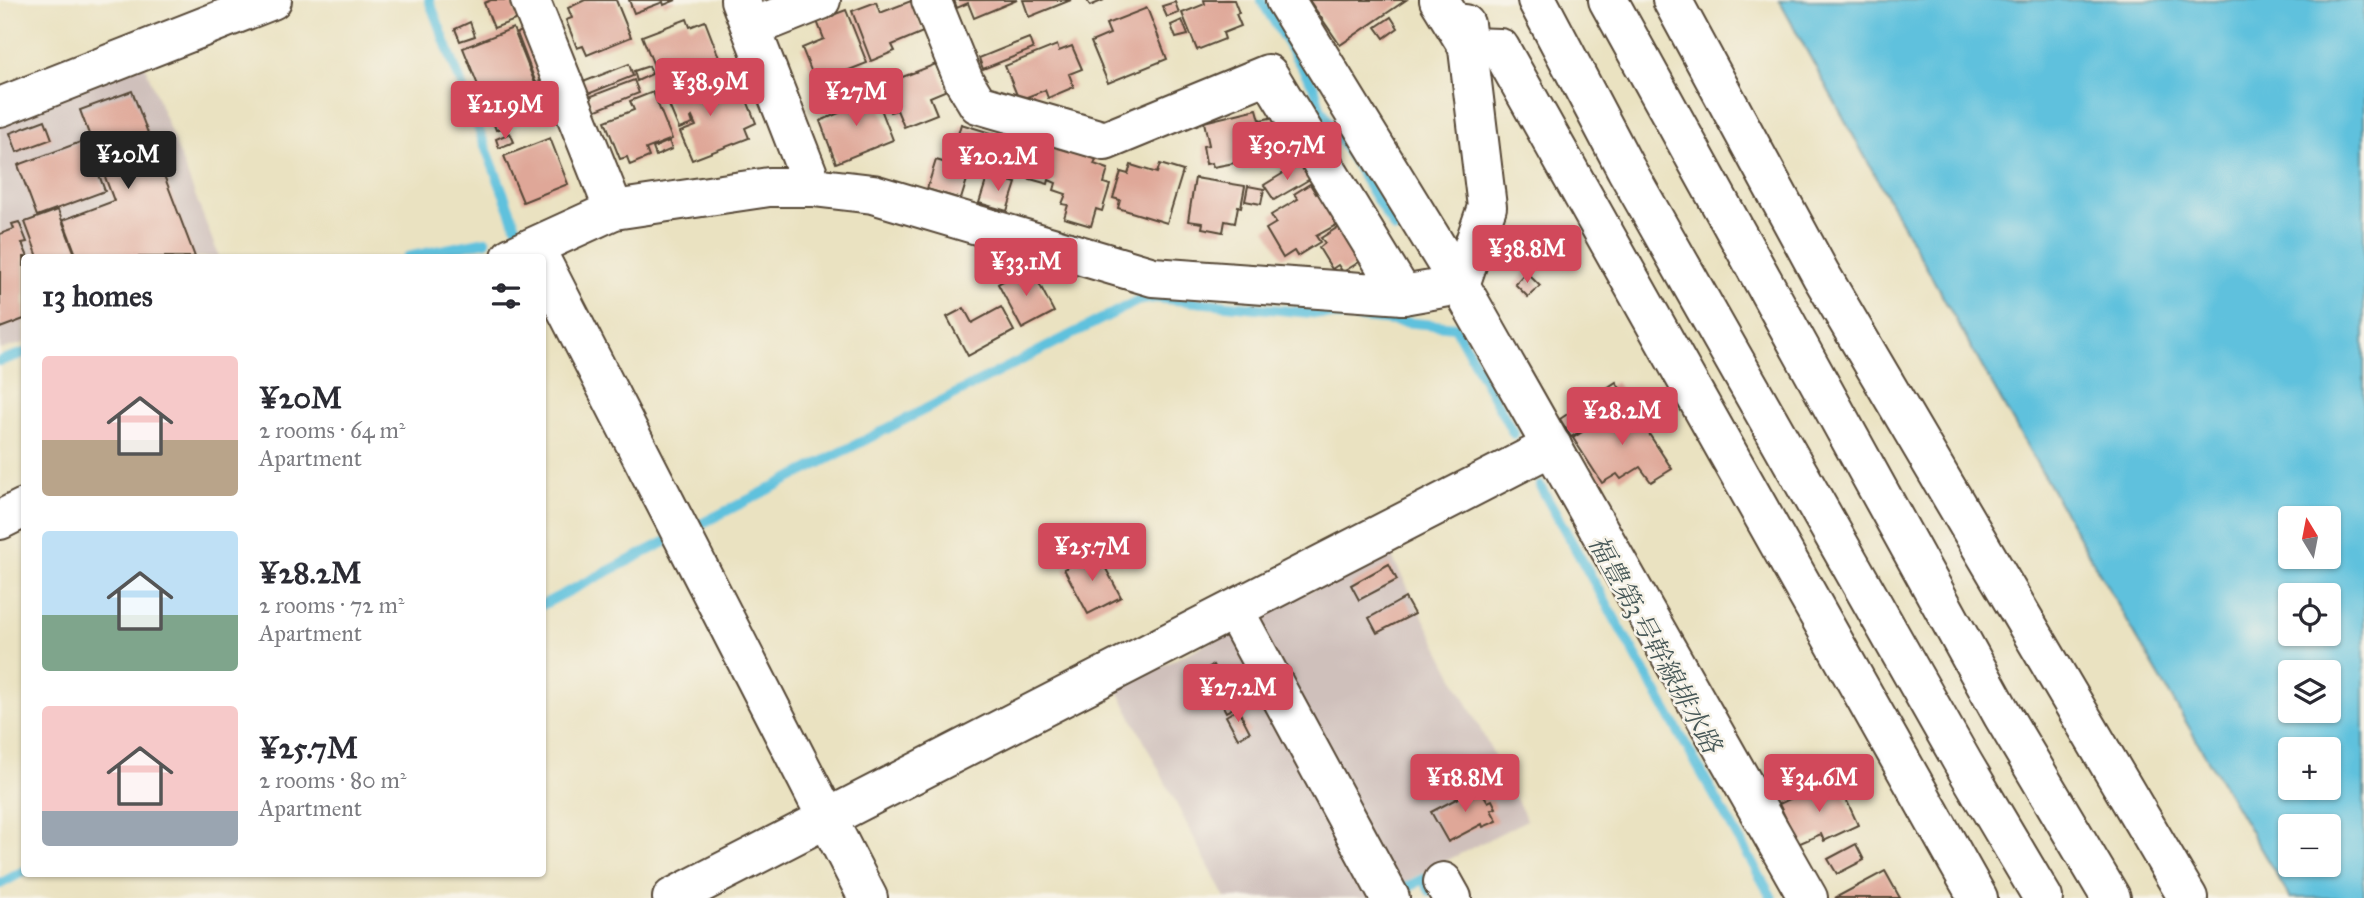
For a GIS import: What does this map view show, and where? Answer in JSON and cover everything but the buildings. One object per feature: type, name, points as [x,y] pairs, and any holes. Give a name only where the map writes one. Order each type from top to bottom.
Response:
[{"type":"street","points":[[0,107],[272,0]]},
{"type":"street","points":[[530,0],[614,210]]},
{"type":"street","points":[[813,187],[746,14],[821,0]]},
{"type":"street","points":[[931,0],[964,81],[978,104],[1105,141],[1268,74],[1403,295]]},
{"type":"street","points":[[1285,0],[1460,285],[1808,898]]},
{"type":"street","points":[[1439,0],[1468,47]]},
{"type":"street","points":[[1460,285],[1488,207],[1462,0]]},
{"type":"street","points":[[1537,0],[1633,181],[1963,763],[2043,898]]},
{"type":"street","points":[[1608,0],[2003,716],[2111,898]]},
{"type":"street","points":[[1672,0],[1821,275],[2188,898]]},
{"type":"street","points":[[1468,47],[1500,48],[1979,898]]},
{"type":"street","points":[[536,254],[614,210],[769,187],[813,187],[873,194],[1153,277],[1403,295],[1460,285]]},
{"type":"street","points":[[546,283],[868,898]]},
{"type":"street","points":[[672,898],[1552,446]]},
{"type":"street","points":[[0,520],[21,510]]},
{"type":"street","points":[[1234,610],[1390,898]]},
{"type":"shaded area","points":[[144,63],[218,254],[21,254],[21,344],[0,350],[0,120]]},
{"type":"shaded area","points":[[1389,551],[1527,820],[1373,898],[1225,898],[1117,689]]},
{"type":"water","points":[[1779,0],[2364,0],[2364,898],[2290,898],[2094,564]]},
{"type":"waterway","points":[[429,0],[516,226]]},
{"type":"waterway","name":"福豊第3号幹線排水路","points":[[1261,0],[1315,89],[1320,107],[1395,229]]},
{"type":"waterway","points":[[422,254],[486,241]]},
{"type":"waterway","points":[[697,526],[1137,301],[1155,298],[1455,327],[1514,434]]},
{"type":"waterway","points":[[0,361],[21,354]]},
{"type":"waterway","name":"福豊第3号幹線排水路","points":[[1540,486],[1772,898]]},
{"type":"waterway","points":[[546,603],[669,540]]},
{"type":"waterway","points":[[0,884],[21,873]]},
{"type":"waterway","points":[[1401,890],[1423,879],[1430,891]]}]
